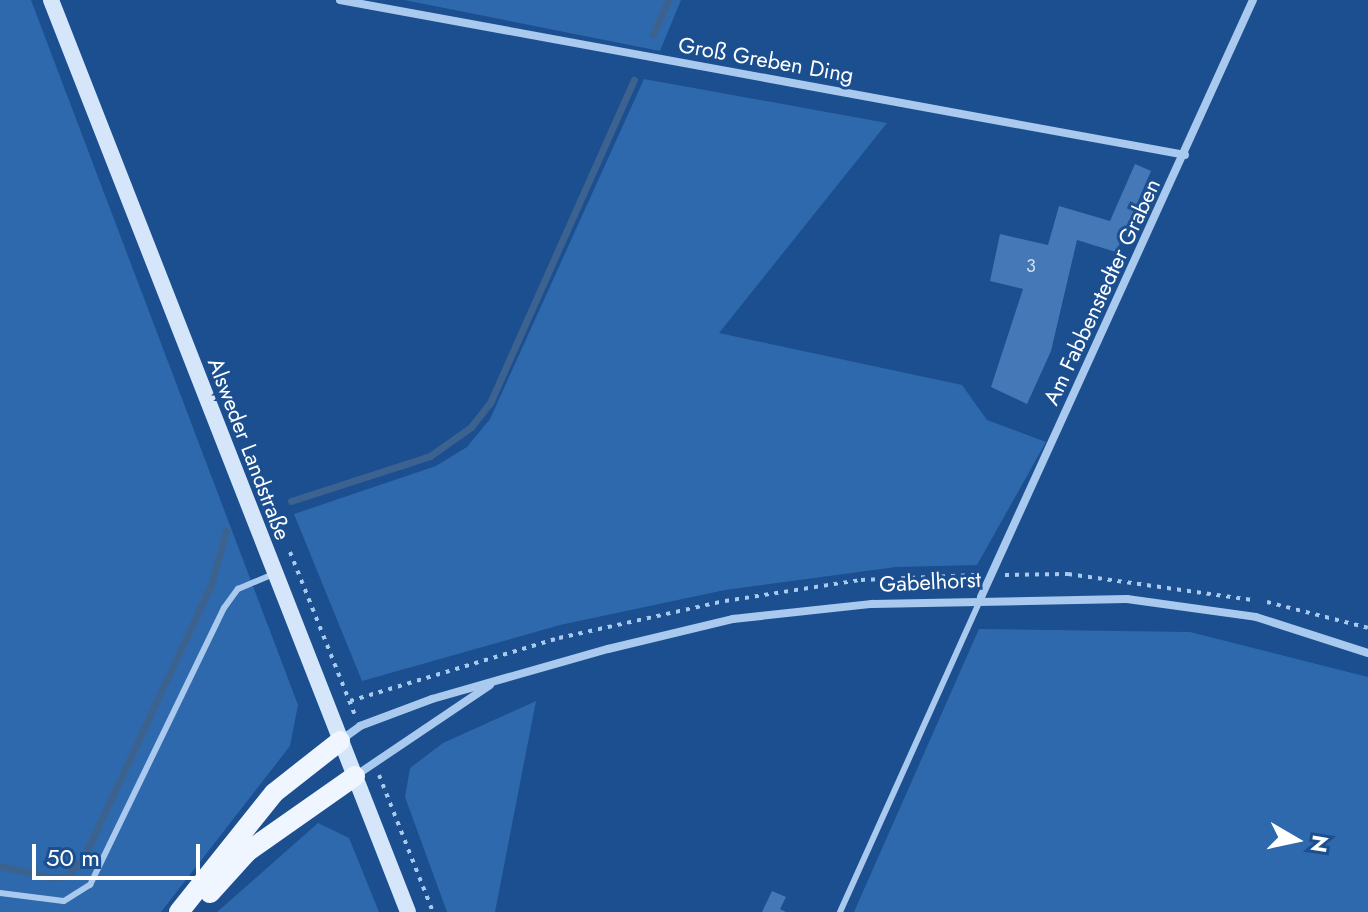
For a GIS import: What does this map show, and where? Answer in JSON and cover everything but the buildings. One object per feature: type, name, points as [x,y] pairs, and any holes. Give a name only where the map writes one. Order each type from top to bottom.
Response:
[{"type":"main road","points":[[179,912],[274,793],[340,741]]},
{"type":"main road","points":[[195,912],[247,852],[355,776]]},
{"type":"street","name":"Alsweder Landstraße","points":[[51,0],[273,574],[408,912]]},
{"type":"street","name":"Groß Greben Ding","points":[[340,0],[1185,155]]},
{"type":"street","name":"Am Fabbenstedter Graben","points":[[981,597],[1253,0]]},
{"type":"street","name":"Gabelhorst","points":[[340,741],[360,726],[496,681],[733,619],[981,597],[1127,599],[1241,615],[1368,653]]},
{"type":"street","name":"Gabelhorst","points":[[355,776],[496,681]]},
{"type":"lane","points":[[0,893],[64,901],[90,885],[224,608],[238,589],[273,574]]},
{"type":"lane","points":[[840,912],[981,597]]},
{"type":"shaded area","points":[[0,0],[31,0],[298,705],[290,746],[161,912],[0,912]]},
{"type":"shaded area","points":[[404,0],[681,0],[660,51]]},
{"type":"shaded area","points":[[644,79],[887,123],[719,333],[962,385],[987,420],[1046,442],[977,565],[896,567],[725,590],[560,625],[362,681],[294,514],[436,466],[467,447],[490,419]]},
{"type":"shaded area","points":[[979,629],[1190,632],[1368,677],[1368,912],[854,912]]},
{"type":"shaded area","points":[[536,701],[495,912],[447,912],[405,797],[410,768],[443,743]]},
{"type":"shaded area","points":[[318,823],[349,838],[379,912],[217,912]]},
{"type":"waterway","points":[[653,34],[668,0]]},
{"type":"waterway","points":[[291,501],[430,456],[471,427],[490,403],[634,80]]},
{"type":"waterway","points":[[0,866],[53,878],[67,876],[83,859],[211,585],[226,531]]}]
